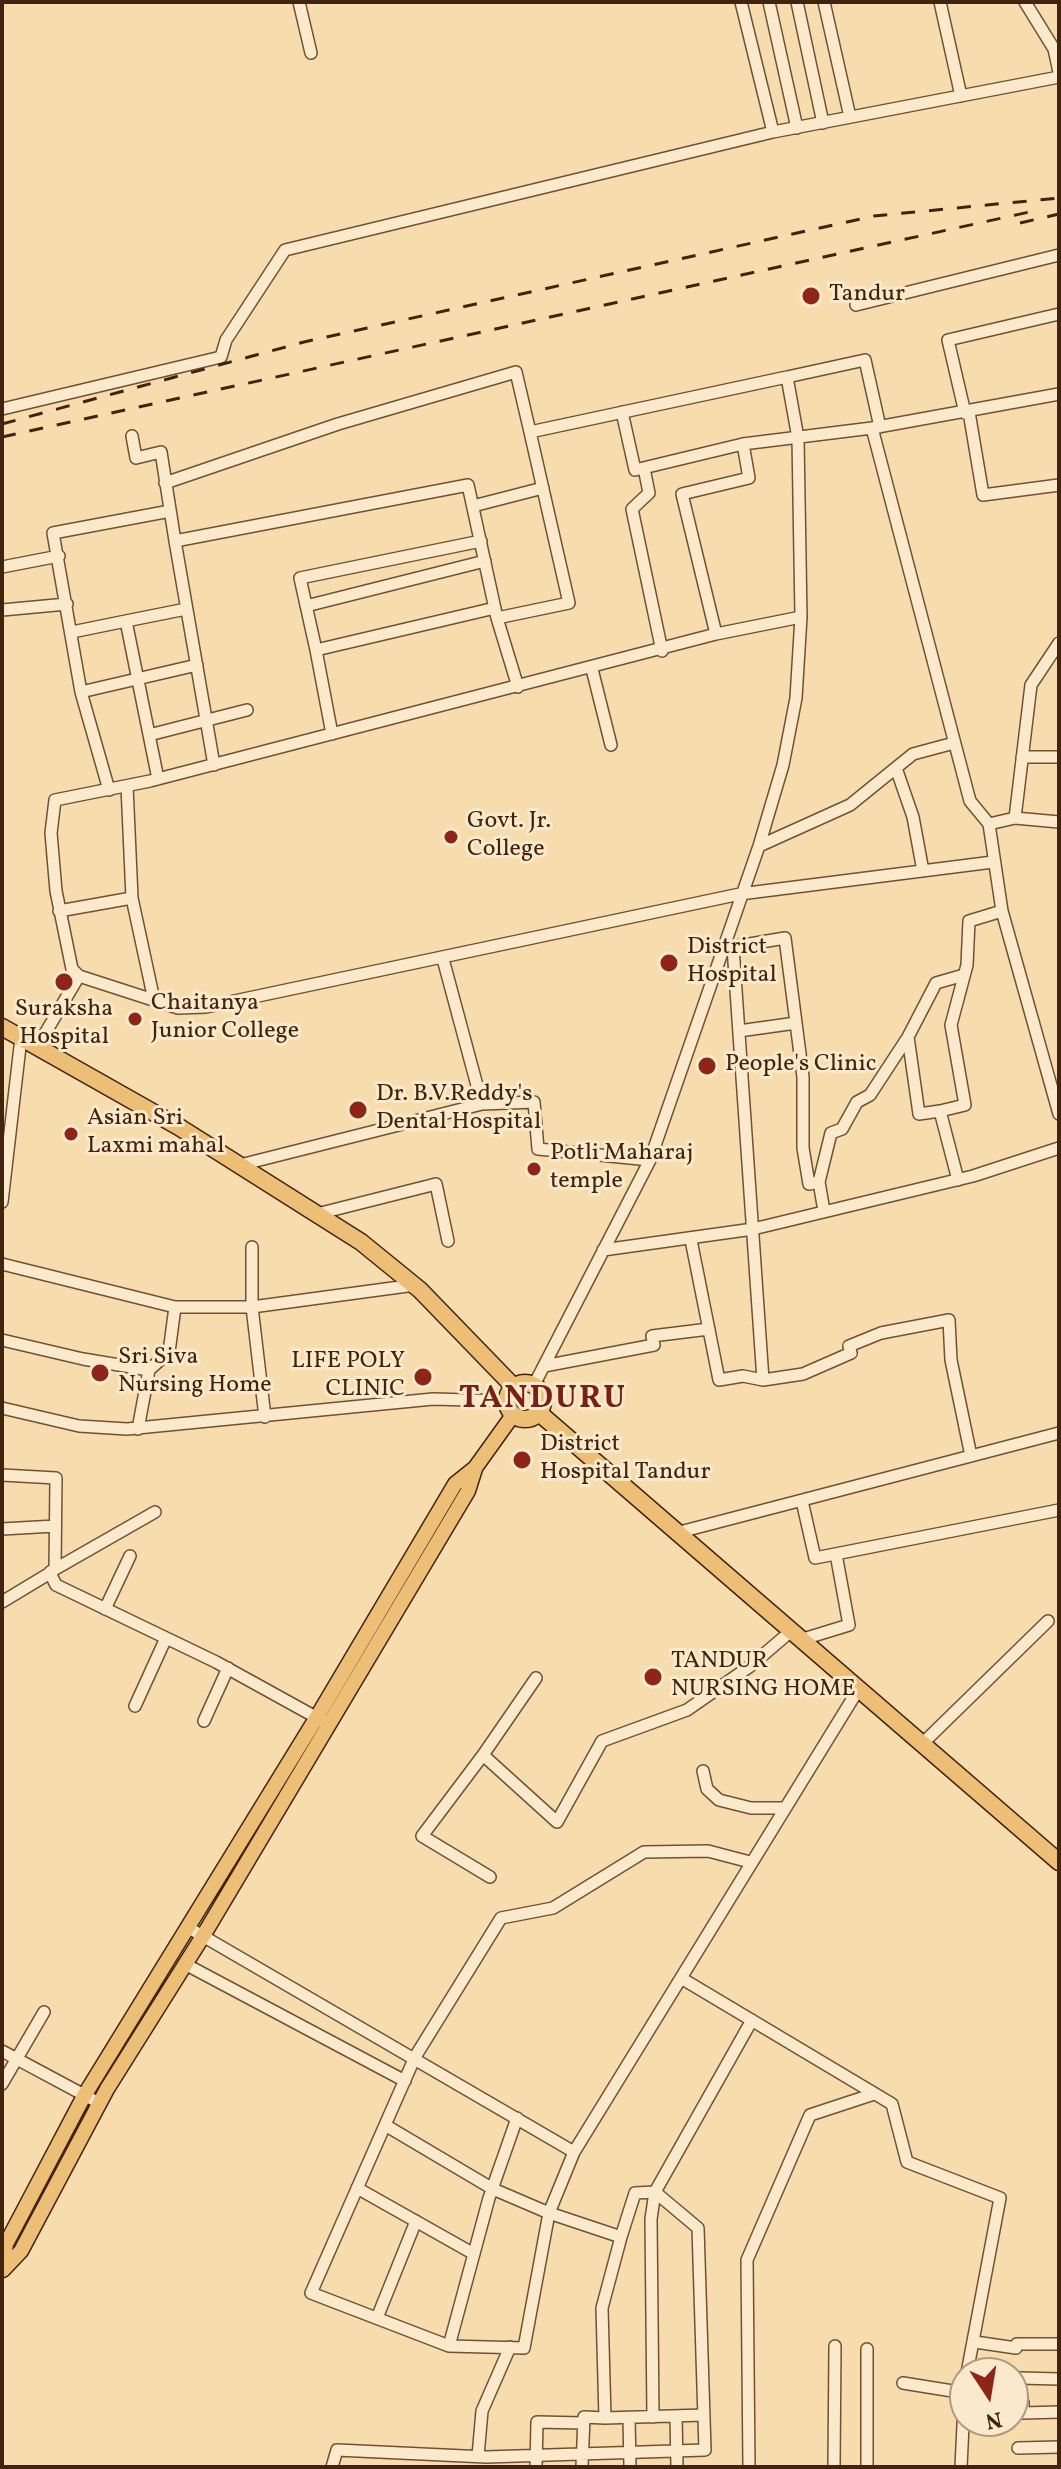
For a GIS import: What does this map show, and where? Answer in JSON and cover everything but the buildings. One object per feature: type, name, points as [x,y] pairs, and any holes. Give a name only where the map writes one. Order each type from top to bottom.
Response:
[{"type":"highway","points":[[2,1027],[240,1165],[361,1242],[415,1285],[525,1419],[538,1412],[542,1395],[534,1385],[520,1383],[511,1401]]},
{"type":"highway","points":[[538,1412],[921,1745],[1058,1857]]},
{"type":"main road","points":[[2,2270],[4,2244],[84,2096],[468,1491],[475,1468],[511,1401]]},
{"type":"main road","points":[[2,2270],[21,2251],[99,2103],[203,1936],[323,1721]]},
{"type":"street","points":[[299,2],[311,53]]},
{"type":"street","points":[[741,2],[773,132]]},
{"type":"street","points":[[769,2],[797,128]]},
{"type":"street","points":[[797,2],[823,123]]},
{"type":"street","points":[[824,2],[850,117]]},
{"type":"street","points":[[940,2],[961,96]]},
{"type":"street","points":[[2,409],[221,357],[226,340],[285,250],[773,132],[1059,74],[1054,49],[1025,2]]},
{"type":"street","points":[[856,305],[1059,255]]},
{"type":"street","points":[[1059,314],[948,340],[967,413],[983,495],[1059,485]]},
{"type":"street","points":[[530,432],[787,382],[865,360],[876,428],[954,743],[970,801],[989,824],[1002,911],[1059,1114]]},
{"type":"street","points":[[165,483],[338,424],[516,372],[569,603],[496,613],[316,650]]},
{"type":"street","points":[[534,1385],[650,1160],[727,948],[740,894],[759,846],[783,765],[796,698],[801,617],[798,438],[787,382]]},
{"type":"street","points":[[622,412],[635,470],[743,444],[876,428],[1059,394]]},
{"type":"street","points":[[132,436],[136,458],[161,452],[214,765]]},
{"type":"street","points":[[716,634],[682,494],[749,478],[743,444]]},
{"type":"street","points":[[644,468],[649,493],[632,509],[662,651]]},
{"type":"street","points":[[175,541],[468,485],[496,613],[518,687]]},
{"type":"street","points":[[473,506],[543,488]]},
{"type":"street","points":[[109,790],[81,692],[53,533],[170,511]]},
{"type":"street","points":[[332,734],[300,578],[481,541]]},
{"type":"street","points":[[2,567],[59,556]]},
{"type":"street","points":[[306,606],[485,561]]},
{"type":"street","points":[[2,610],[67,604]]},
{"type":"street","points":[[72,632],[186,609]]},
{"type":"street","points":[[801,617],[716,634],[662,651],[158,779],[55,800],[51,833],[66,952],[79,976],[178,1008],[206,1007],[740,894],[993,862]]},
{"type":"street","points":[[126,621],[158,779]]},
{"type":"street","points":[[1015,818],[1031,685],[1059,643]]},
{"type":"street","points":[[81,692],[197,665]]},
{"type":"street","points":[[592,669],[611,745]]},
{"type":"street","points":[[149,735],[247,710]]},
{"type":"street","points":[[759,846],[850,805],[913,754],[954,743]]},
{"type":"street","points":[[1022,757],[1059,757]]},
{"type":"street","points":[[896,768],[913,817],[923,871]]},
{"type":"street","points":[[127,786],[132,898],[154,1000]]},
{"type":"street","points":[[989,824],[1015,818],[1059,822]]},
{"type":"street","points":[[59,911],[132,898]]},
{"type":"street","points":[[908,1037],[919,1114],[965,1105],[951,1025],[964,975],[969,921],[1002,911]]},
{"type":"street","points":[[727,948],[785,938],[803,1077],[803,1148],[809,1184],[819,1182]]},
{"type":"street","points":[[727,948],[739,1031],[763,1380]]},
{"type":"street","points":[[443,959],[482,1104]]},
{"type":"street","points":[[824,1211],[819,1182],[831,1133],[842,1129],[857,1102],[870,1095],[908,1037],[936,983],[964,975]]},
{"type":"street","points":[[37,1047],[79,976]]},
{"type":"street","points":[[739,1031],[796,1023]]},
{"type":"street","points":[[2,1195],[21,1038]]},
{"type":"street","points":[[240,1165],[482,1104],[534,1102],[538,1149],[650,1160]]},
{"type":"street","points":[[940,1111],[958,1180]]},
{"type":"street","points":[[603,1250],[753,1229],[958,1180],[1059,1148]]},
{"type":"street","points":[[317,1214],[436,1184],[448,1241]]},
{"type":"street","points":[[691,1240],[719,1380],[743,1376],[763,1380],[803,1374],[851,1353],[849,1346],[881,1333],[949,1320],[951,1360],[971,1456]]},
{"type":"street","points":[[252,1247],[252,1307],[265,1417]]},
{"type":"street","points":[[2,1264],[175,1307],[252,1307],[415,1285]]},
{"type":"street","points":[[138,1429],[149,1370],[169,1352],[175,1307]]},
{"type":"street","points":[[544,1366],[654,1345],[652,1336],[709,1329]]},
{"type":"street","points":[[2,1340],[83,1359],[149,1370]]},
{"type":"street","points":[[2,1408],[79,1426],[138,1429],[433,1399],[511,1401]]},
{"type":"street","points":[[675,1533],[1059,1433]]},
{"type":"street","points":[[2,1475],[56,1478],[53,1571],[56,1585],[228,1668],[323,1721]]},
{"type":"street","points":[[802,1501],[815,1558],[1059,1510]]},
{"type":"street","points":[[2,1602],[155,1512]]},
{"type":"street","points":[[2,1529],[55,1526]]},
{"type":"street","points":[[483,1755],[557,1822],[602,1741],[687,1710],[795,1636],[849,1625],[836,1554]]},
{"type":"street","points":[[105,1609],[130,1556]]},
{"type":"street","points":[[921,1745],[1048,1621]]},
{"type":"street","points":[[135,1706],[166,1638]]},
{"type":"street","points":[[204,1721],[228,1668]]},
{"type":"street","points":[[490,1877],[422,1836],[536,1678]]},
{"type":"street","points":[[750,1862],[708,1851],[644,1852],[553,1908],[501,1918],[415,2057],[311,2293],[449,2346],[524,2348],[549,2213],[574,2152],[681,1978],[750,1862],[782,1808],[858,1690]]},
{"type":"street","points":[[703,1771],[707,1789],[719,1800],[751,1808],[782,1808]]},
{"type":"street","points":[[189,1928],[574,2152]]},
{"type":"street","points":[[185,1964],[405,2081]]},
{"type":"street","points":[[681,1978],[892,2104],[907,2162],[1000,2198],[971,2357]]},
{"type":"street","points":[[2,2084],[19,2060],[44,2012]]},
{"type":"street","points":[[653,2417],[651,2219],[655,2192],[752,2020]]},
{"type":"street","points":[[2,2051],[99,2103]]},
{"type":"street","points":[[749,2467],[747,2260],[810,2115],[874,2094]]},
{"type":"street","points":[[449,2346],[493,2189],[517,2118]]},
{"type":"street","points":[[385,2125],[493,2189],[549,2213],[621,2237]]},
{"type":"street","points":[[357,2188],[474,2254]]},
{"type":"street","points":[[332,2467],[337,2450],[582,2461],[630,2453],[705,2450],[698,2228],[655,2192],[635,2193],[602,2308],[605,2418]]},
{"type":"street","points":[[377,2318],[416,2221]]},
{"type":"street","points":[[975,2342],[1016,2348],[1017,2344],[1059,2344]]},
{"type":"street","points":[[834,2467],[835,2346]]},
{"type":"street","points":[[478,2456],[482,2411],[510,2347]]},
{"type":"street","points":[[867,2349],[867,2467]]},
{"type":"street","points":[[1029,2378],[1059,2379]]},
{"type":"street","points":[[903,2383],[949,2388]]},
{"type":"street","points":[[1029,2413],[1059,2412]]},
{"type":"street","points":[[582,2461],[584,2417],[704,2415]]},
{"type":"street","points":[[676,2416],[677,2467]]},
{"type":"street","points":[[629,2418],[630,2467]]},
{"type":"street","points":[[536,2461],[537,2422],[583,2423]]},
{"type":"street","points":[[961,2467],[962,2437]]},
{"type":"street","points":[[1018,2448],[1059,2447]]},
{"type":"railway","points":[[2,424],[304,342],[874,216],[1059,198]]},
{"type":"railway","points":[[2,437],[1034,211]]},
{"type":"railway","points":[[1020,223],[1059,214]]},
{"type":"place","name":"Tandur","points":[[811,296]]},
{"type":"place","name":"Govt. Jr. College","points":[[451,837]]},
{"type":"place","name":"District Hospital","points":[[669,963]]},
{"type":"place","name":"Suraksha Hospital","points":[[64,982]]},
{"type":"place","name":"Chaitanya Junior College","points":[[135,1019]]},
{"type":"place","name":"People's Clinic","points":[[707,1066]]},
{"type":"place","name":"Dr. B.V.Reddy's Dental Hospital","points":[[358,1110]]},
{"type":"place","name":"Asian Sri Laxmi mahal","points":[[71,1134]]},
{"type":"place","name":"Potli Maharaj temple","points":[[534,1169]]},
{"type":"place","name":"Sri Siva Nursing Home","points":[[100,1373]]},
{"type":"place","name":"LIFE POLY CLINIC","points":[[423,1377]]},
{"type":"place","name":"District Hospital Tandur","points":[[522,1460]]},
{"type":"place","name":"TANDUR NURSING HOME","points":[[653,1677]]},
{"type":"district","name":"TANDURU","points":[[543,1401]]}]
